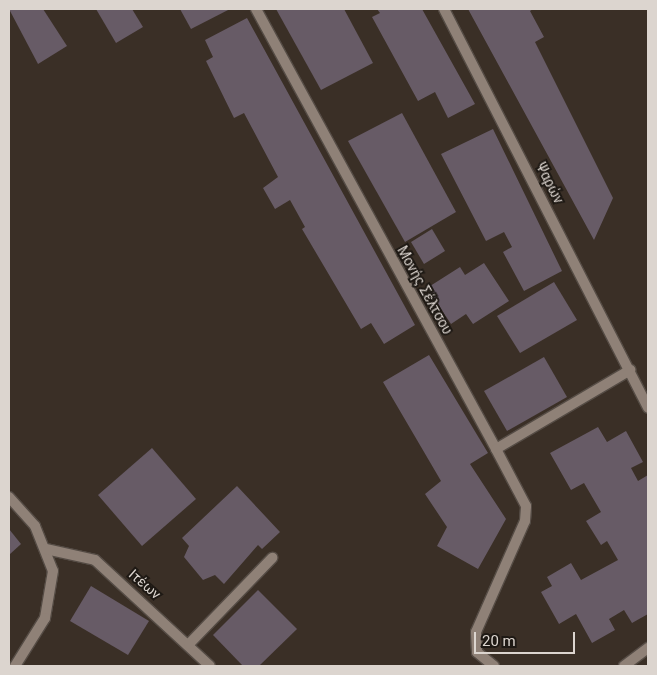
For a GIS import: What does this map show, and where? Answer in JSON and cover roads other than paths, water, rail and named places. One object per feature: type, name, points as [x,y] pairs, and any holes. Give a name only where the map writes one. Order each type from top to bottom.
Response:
[{"type":"street","name":"Μονής Σέλτσου","points":[[256,9],[526,506],[525,521],[476,632],[478,652],[494,666]]},
{"type":"street","name":"Ψαρών","points":[[444,9],[648,408]]},
{"type":"street","points":[[496,449],[630,370]]},
{"type":"street","points":[[9,498],[35,526],[46,549],[53,572],[52,593],[45,618],[15,666]]},
{"type":"street","name":"Ιτέων","points":[[46,549],[95,560],[210,666]]},
{"type":"street","points":[[188,644],[272,558]]},
{"type":"street","points":[[624,666],[648,648]]}]
